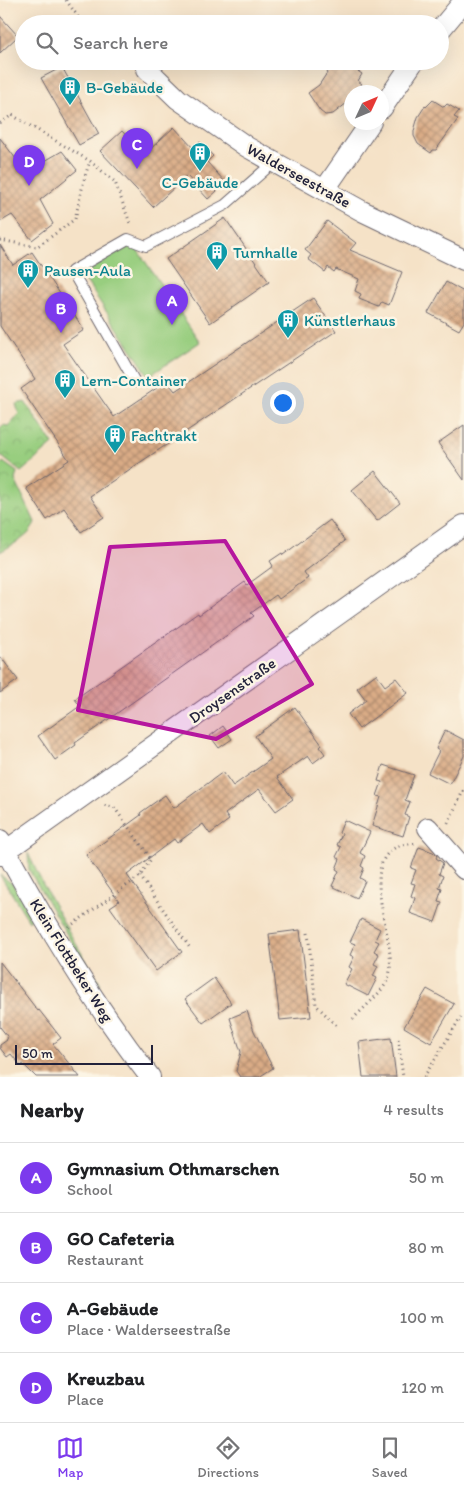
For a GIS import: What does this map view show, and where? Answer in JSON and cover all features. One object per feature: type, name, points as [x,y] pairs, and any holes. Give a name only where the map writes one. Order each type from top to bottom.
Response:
[{"type":"street","points":[[449,19],[464,1]]},
{"type":"street","name":"Walderseestraße","points":[[148,70],[178,98],[247,147],[362,210],[464,260]]},
{"type":"street","points":[[389,98],[408,70]]},
{"type":"street","points":[[325,189],[366,130]]},
{"type":"street","name":"Droysenstraße","points":[[2,848],[464,525]]},
{"type":"street","points":[[434,835],[464,869]]},
{"type":"street","name":"Klein Flottbeker Weg","points":[[2,848],[68,958],[121,1040],[150,1077]]},
{"type":"lane","points":[[135,382],[72,271],[128,239],[146,246],[225,205],[274,162]]},
{"type":"path","points":[[66,0],[77,15]]},
{"type":"path","points":[[0,123],[12,114],[90,161],[115,182],[132,228],[146,246]]},
{"type":"path","points":[[0,240],[37,247],[75,219],[90,161]]},
{"type":"path","points":[[353,1018],[388,980],[390,972],[389,942],[380,896],[378,872],[383,859],[399,846],[423,842],[434,835],[464,788]]},
{"type":"path","points":[[68,927],[140,876],[151,860],[114,807],[102,805]]},
{"type":"path","points":[[140,876],[190,948]]},
{"type":"path","points":[[308,933],[316,1005],[339,1028]]},
{"type":"path","points":[[424,1077],[461,1018]]},
{"type":"path","points":[[398,1039],[403,1077]]},
{"type":"highlighted area","points":[[225,541],[312,684],[216,739],[78,710],[110,547]]},
{"type":"green space","points":[[132,242],[200,342],[149,376],[82,275]]},
{"type":"green space","points":[[25,402],[53,444],[21,472],[0,455],[0,428],[3,425],[8,426],[19,414],[16,404]]},
{"type":"green space","points":[[3,462],[17,472],[15,480],[35,522],[26,536],[0,552],[0,465]]},
{"type":"green space","points":[[28,853],[62,920],[101,984],[96,984],[29,870]]},
{"type":"green space","points":[[0,875],[13,884],[32,917],[29,921]]},
{"type":"building","points":[[0,16],[15,33],[15,39],[0,53]]},
{"type":"building","name":"B-Gebäude","points":[[56,70],[64,70],[99,134],[79,145],[41,78]]},
{"type":"building","points":[[329,70],[356,70],[362,74],[358,81],[361,85],[344,85],[344,105],[333,114],[325,115],[320,111],[308,93],[319,85]]},
{"type":"building","points":[[433,100],[444,107],[447,104],[459,111],[454,117],[458,119],[436,150],[433,150],[431,153],[418,144],[414,131],[418,117],[425,106]]},
{"type":"building","points":[[174,127],[193,148],[200,142],[213,156],[207,162],[226,183],[208,199],[187,176],[153,207],[100,151],[122,131],[144,155]]},
{"type":"building","points":[[0,138],[26,172],[62,151],[77,170],[40,200],[53,224],[32,240],[12,215],[0,222]]},
{"type":"building","name":"Turnhalle","points":[[225,218],[269,282],[210,323],[166,259]]},
{"type":"building","points":[[327,221],[356,243],[350,250],[402,272],[389,305],[382,302],[379,307],[359,299],[361,294],[355,291],[359,279],[336,269],[334,272],[328,267],[325,272],[308,259],[311,255],[305,250]]},
{"type":"building","points":[[0,245],[13,265],[32,252],[73,313],[84,330],[63,344],[114,417],[167,381],[175,391],[313,298],[336,331],[90,496],[104,517],[81,532],[64,508],[47,520],[26,488],[69,460],[21,389],[35,379],[0,326]]},
{"type":"building","points":[[446,282],[464,292],[464,322],[459,330],[428,313]]},
{"type":"building","points":[[464,425],[464,480],[438,443]]},
{"type":"building","points":[[375,471],[400,503],[377,521],[352,490]]},
{"type":"building","points":[[330,520],[345,541],[304,572],[308,578],[279,599],[276,595],[251,613],[254,616],[75,743],[76,745],[55,760],[38,736],[80,706],[75,699],[198,613],[199,615],[245,582],[247,585],[273,566],[270,561],[282,553],[283,555]]},
{"type":"building","points":[[0,656],[18,680],[0,693]]},
{"type":"building","points":[[376,674],[385,686],[396,678],[408,693],[359,729],[348,714],[366,700],[357,688]]},
{"type":"building","points":[[295,707],[322,745],[320,747],[325,754],[313,763],[308,756],[277,777],[293,799],[276,811],[259,789],[225,814],[229,820],[210,834],[203,824],[177,843],[174,839],[127,875],[182,952],[156,971],[110,907],[119,901],[86,855],[165,795],[174,808],[223,772],[233,786],[271,759],[255,736]]},
{"type":"building","points":[[223,726],[232,739],[219,748],[210,736]]},
{"type":"building","points":[[445,730],[464,740],[464,756],[450,784],[428,773],[439,751],[436,749]]},
{"type":"building","points":[[383,765],[414,775],[405,800],[410,802],[405,815],[409,817],[403,836],[372,826],[381,797],[377,796],[382,782],[378,781]]},
{"type":"building","points":[[344,820],[370,832],[360,853],[365,856],[361,866],[364,868],[360,878],[365,881],[357,898],[332,886],[339,871],[336,869],[340,859],[336,857],[341,847],[337,845],[342,834],[339,833]]},
{"type":"building","points":[[419,847],[433,852],[437,856],[436,858],[443,863],[439,874],[443,876],[439,888],[442,889],[438,901],[442,902],[435,922],[410,913],[415,898],[411,896],[415,884],[411,883],[416,870],[411,868]]},
{"type":"building","points":[[361,919],[380,929],[375,940],[379,942],[374,951],[379,954],[374,964],[378,966],[373,976],[377,978],[368,996],[344,984],[352,969],[349,967],[354,957],[350,955],[355,944],[350,942]]},
{"type":"building","points":[[300,930],[311,1017],[280,1020],[269,934]]},
{"type":"building","points":[[0,962],[61,1038],[53,1044],[80,1077],[36,1077],[23,1064],[21,1066],[11,1054],[7,1057],[0,1048],[0,1045],[7,1040],[7,1036],[0,1027]]},
{"type":"building","points":[[214,978],[231,1003],[203,1023],[185,999]]},
{"type":"building","points":[[427,989],[454,1004],[431,1043],[404,1027]]},
{"type":"building","points":[[247,1011],[254,1031],[273,1068],[259,1077],[240,1077],[236,1071],[241,1052],[230,1018]]},
{"type":"building","points":[[391,1038],[396,1077],[363,1077],[359,1042]]},
{"type":"place","name":"B-Gebäude","points":[[70,106]]},
{"type":"place","name":"A-Gebäude","points":[[137,169]]},
{"type":"place","name":"C-Gebäude","points":[[200,172]]},
{"type":"place","name":"Kreuzbau","points":[[29,186]]},
{"type":"place","name":"Turnhalle","points":[[217,271]]},
{"type":"place","name":"Pausen-Aula","points":[[28,289]]},
{"type":"place","name":"Gymnasium Othmarschen","points":[[172,325]]},
{"type":"place","name":"GO Cafeteria","points":[[61,333]]},
{"type":"place","name":"Künstlerhaus","points":[[288,339]]},
{"type":"place","name":"Lern-Container","points":[[65,399]]},
{"type":"place","name":"Fachtrakt","points":[[115,454]]}]
